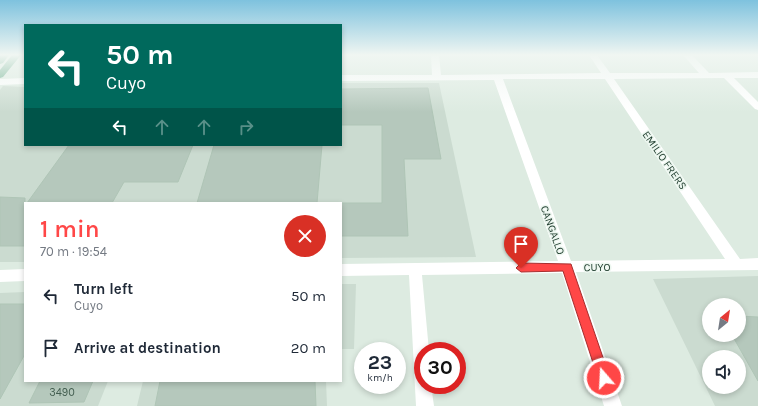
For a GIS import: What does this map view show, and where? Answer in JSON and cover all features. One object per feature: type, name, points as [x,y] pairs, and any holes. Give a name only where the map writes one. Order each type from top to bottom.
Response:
[{"type":"street","points":[[437,74],[437,78]]},
{"type":"street","name":"EMILIO FRERS","points":[[606,74],[737,265]]},
{"type":"street","points":[[342,78],[758,75]]},
{"type":"street","points":[[727,76],[758,107]]},
{"type":"street","name":"CANGALLO","points":[[498,77],[567,267],[613,406]]},
{"type":"street","points":[[0,82],[24,81]]},
{"type":"street","name":"CUYO","points":[[342,270],[758,264]]},
{"type":"street","points":[[415,269],[420,342]]},
{"type":"street","points":[[0,276],[24,275]]},
{"type":"street","points":[[424,394],[425,406]]},
{"type":"shaded area","points":[[342,83],[439,83],[476,257],[342,258],[342,202],[24,202],[24,262],[0,262],[0,90],[3,86],[24,87],[24,146],[342,146]]},
{"type":"shaded area","points":[[758,276],[758,406],[715,406],[709,394],[746,394],[746,350],[702,350],[702,379],[653,279]]},
{"type":"shaded area","points":[[342,284],[356,284],[354,349],[342,349]]},
{"type":"shaded area","points":[[24,292],[24,382],[108,382],[98,406],[0,406],[0,293]]},
{"type":"shaded area","points":[[143,382],[326,382],[327,406],[137,406]]},
{"type":"building","points":[[428,88],[441,159],[404,159],[408,236],[342,236],[342,203],[382,203],[382,125],[342,125],[342,89]]},
{"type":"building","points":[[68,146],[193,146],[178,182],[124,182],[113,202],[28,202]]},
{"type":"building","points":[[214,146],[322,146],[317,202],[197,202]]},
{"type":"building","points":[[0,197],[25,198],[24,246],[0,246]]},
{"type":"building","points":[[0,304],[24,304],[24,356],[0,399]]},
{"type":"building","points":[[746,316],[758,317],[758,381],[746,360],[746,350],[740,350],[736,342],[746,342]]},
{"type":"building","points":[[40,382],[93,382],[84,402],[29,403]]},
{"type":"building","points":[[160,382],[315,382],[316,406],[155,406]]},
{"type":"route","points":[[521,268],[567,267],[604,378]]}]
